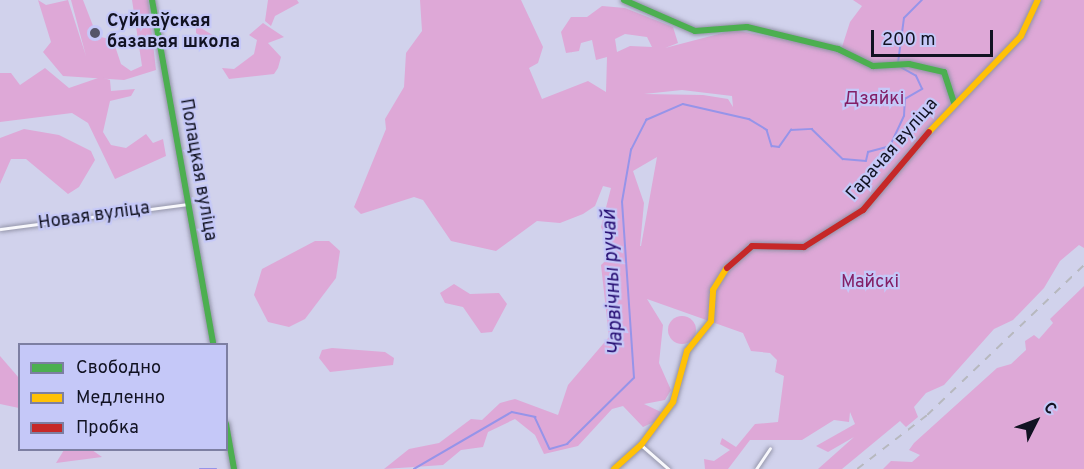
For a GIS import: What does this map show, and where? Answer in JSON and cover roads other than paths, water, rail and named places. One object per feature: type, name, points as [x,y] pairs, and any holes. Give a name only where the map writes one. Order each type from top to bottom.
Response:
[{"type":"street","name":"Полацкая вуліца","points":[[152,0],[213,343]]},
{"type":"street","points":[[624,0],[695,31],[757,29],[838,49],[873,66],[909,64],[944,72],[954,102]]},
{"type":"street","name":"Гарачая вуліца","points":[[641,445],[674,402],[687,351],[711,321],[716,283],[732,259],[752,246],[797,249],[832,233],[863,210],[954,102],[1021,36],[1038,0]]},
{"type":"street","name":"Новая вуліца","points":[[0,229],[188,204]]},
{"type":"street","points":[[228,435],[234,469]]},
{"type":"street","points":[[614,469],[641,445],[669,469]]},
{"type":"street","points":[[756,469],[770,448]]},
{"type":"waterway","name":"Чарвічны ручай","points":[[898,63],[904,18],[922,0]]},
{"type":"waterway","name":"Чарвічны ручай","points":[[414,469],[512,412],[535,417],[550,449],[567,444],[634,378],[622,202],[631,150],[646,120],[683,104],[749,119],[767,130],[772,146],[779,147],[791,130],[812,129],[843,159],[866,161],[868,152],[890,146],[904,116],[905,99],[922,89],[916,76],[900,67]]},
{"type":"waterway","points":[[200,469],[216,469]]},
{"type":"railway","points":[[857,469],[927,415],[1084,265]]},
{"type":"place","name":"Суйкаўская базавая школа","points":[[95,33]]},
{"type":"park label","name":"Дзяйкі","points":[[874,100]]},
{"type":"park label","name":"Майскі","points":[[870,283]]}]
